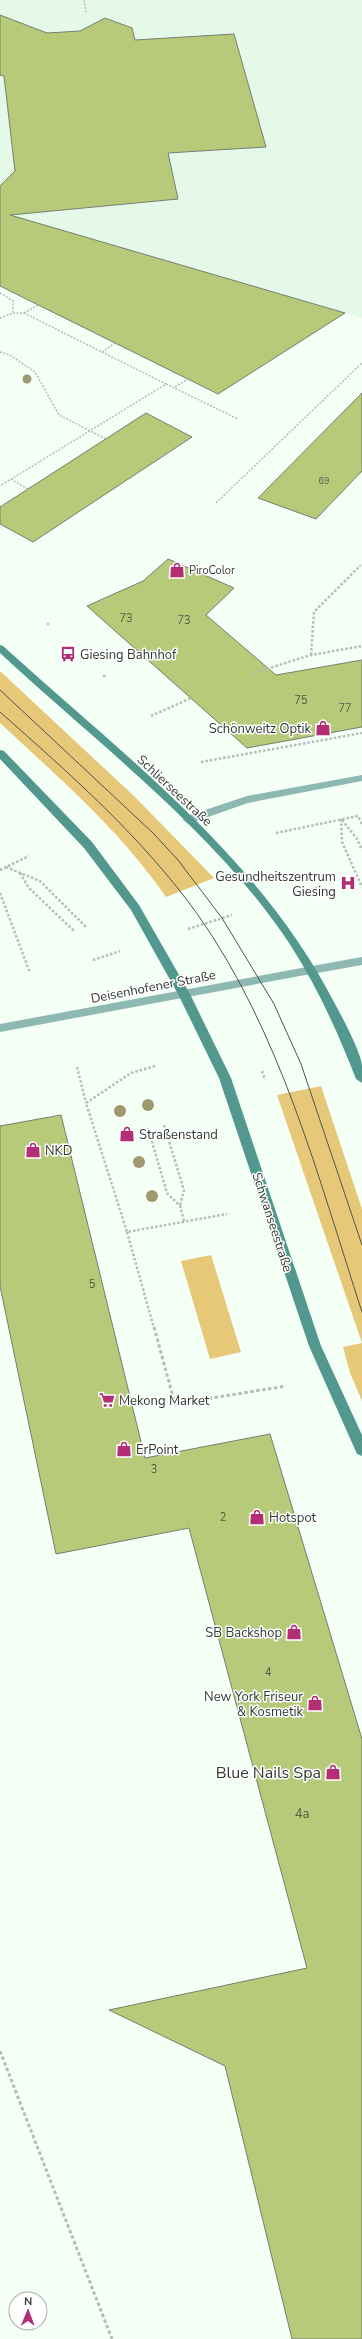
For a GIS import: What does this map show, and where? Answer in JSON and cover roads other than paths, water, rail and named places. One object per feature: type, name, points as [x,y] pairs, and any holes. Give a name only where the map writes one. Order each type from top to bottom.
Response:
[{"type":"main road","name":"Schlierseestraße","points":[[0,648],[188,820],[266,904],[312,970]]},
{"type":"main road","points":[[0,753],[88,845],[134,908],[154,940],[184,994]]},
{"type":"main road","points":[[312,970],[352,1054],[362,1079]]},
{"type":"main road","name":"Schwanseestraße","points":[[184,994],[225,1078],[314,1346],[362,1450]]},
{"type":"street","points":[[188,820],[247,800],[362,778]]},
{"type":"street","name":"Deisenhofener Straße","points":[[0,1028],[362,961]]},
{"type":"tram line","points":[[0,690],[153,833],[178,860],[222,918],[274,1004],[301,1064],[362,1245]]},
{"type":"tram line","points":[[0,712],[79,783],[130,833],[177,887],[198,915],[227,960],[275,1057],[295,1107],[313,1158],[362,1312]]},
{"type":"place","name":"PiroColor","points":[[177,570]]},
{"type":"place","name":"Giesing Bahnhof","points":[[68,654]]},
{"type":"place","name":"Schönweitz Optik","points":[[323,728]]},
{"type":"place","name":"Gesundheitszentrum Giesing","points":[[348,883]]},
{"type":"place","name":"Straßenstand","points":[[127,1134]]},
{"type":"place","name":"NKD","points":[[33,1150]]},
{"type":"place","name":"Mekong Market","points":[[107,1400]]},
{"type":"place","name":"ErPoint","points":[[124,1449]]},
{"type":"place","name":"Hotspot","points":[[257,1517]]},
{"type":"place","name":"SB Backshop","points":[[294,1632]]},
{"type":"place","name":"New York Friseur & Kosmetik","points":[[315,1703]]},
{"type":"place","name":"Blue Nails Spa","points":[[333,1772]]}]
